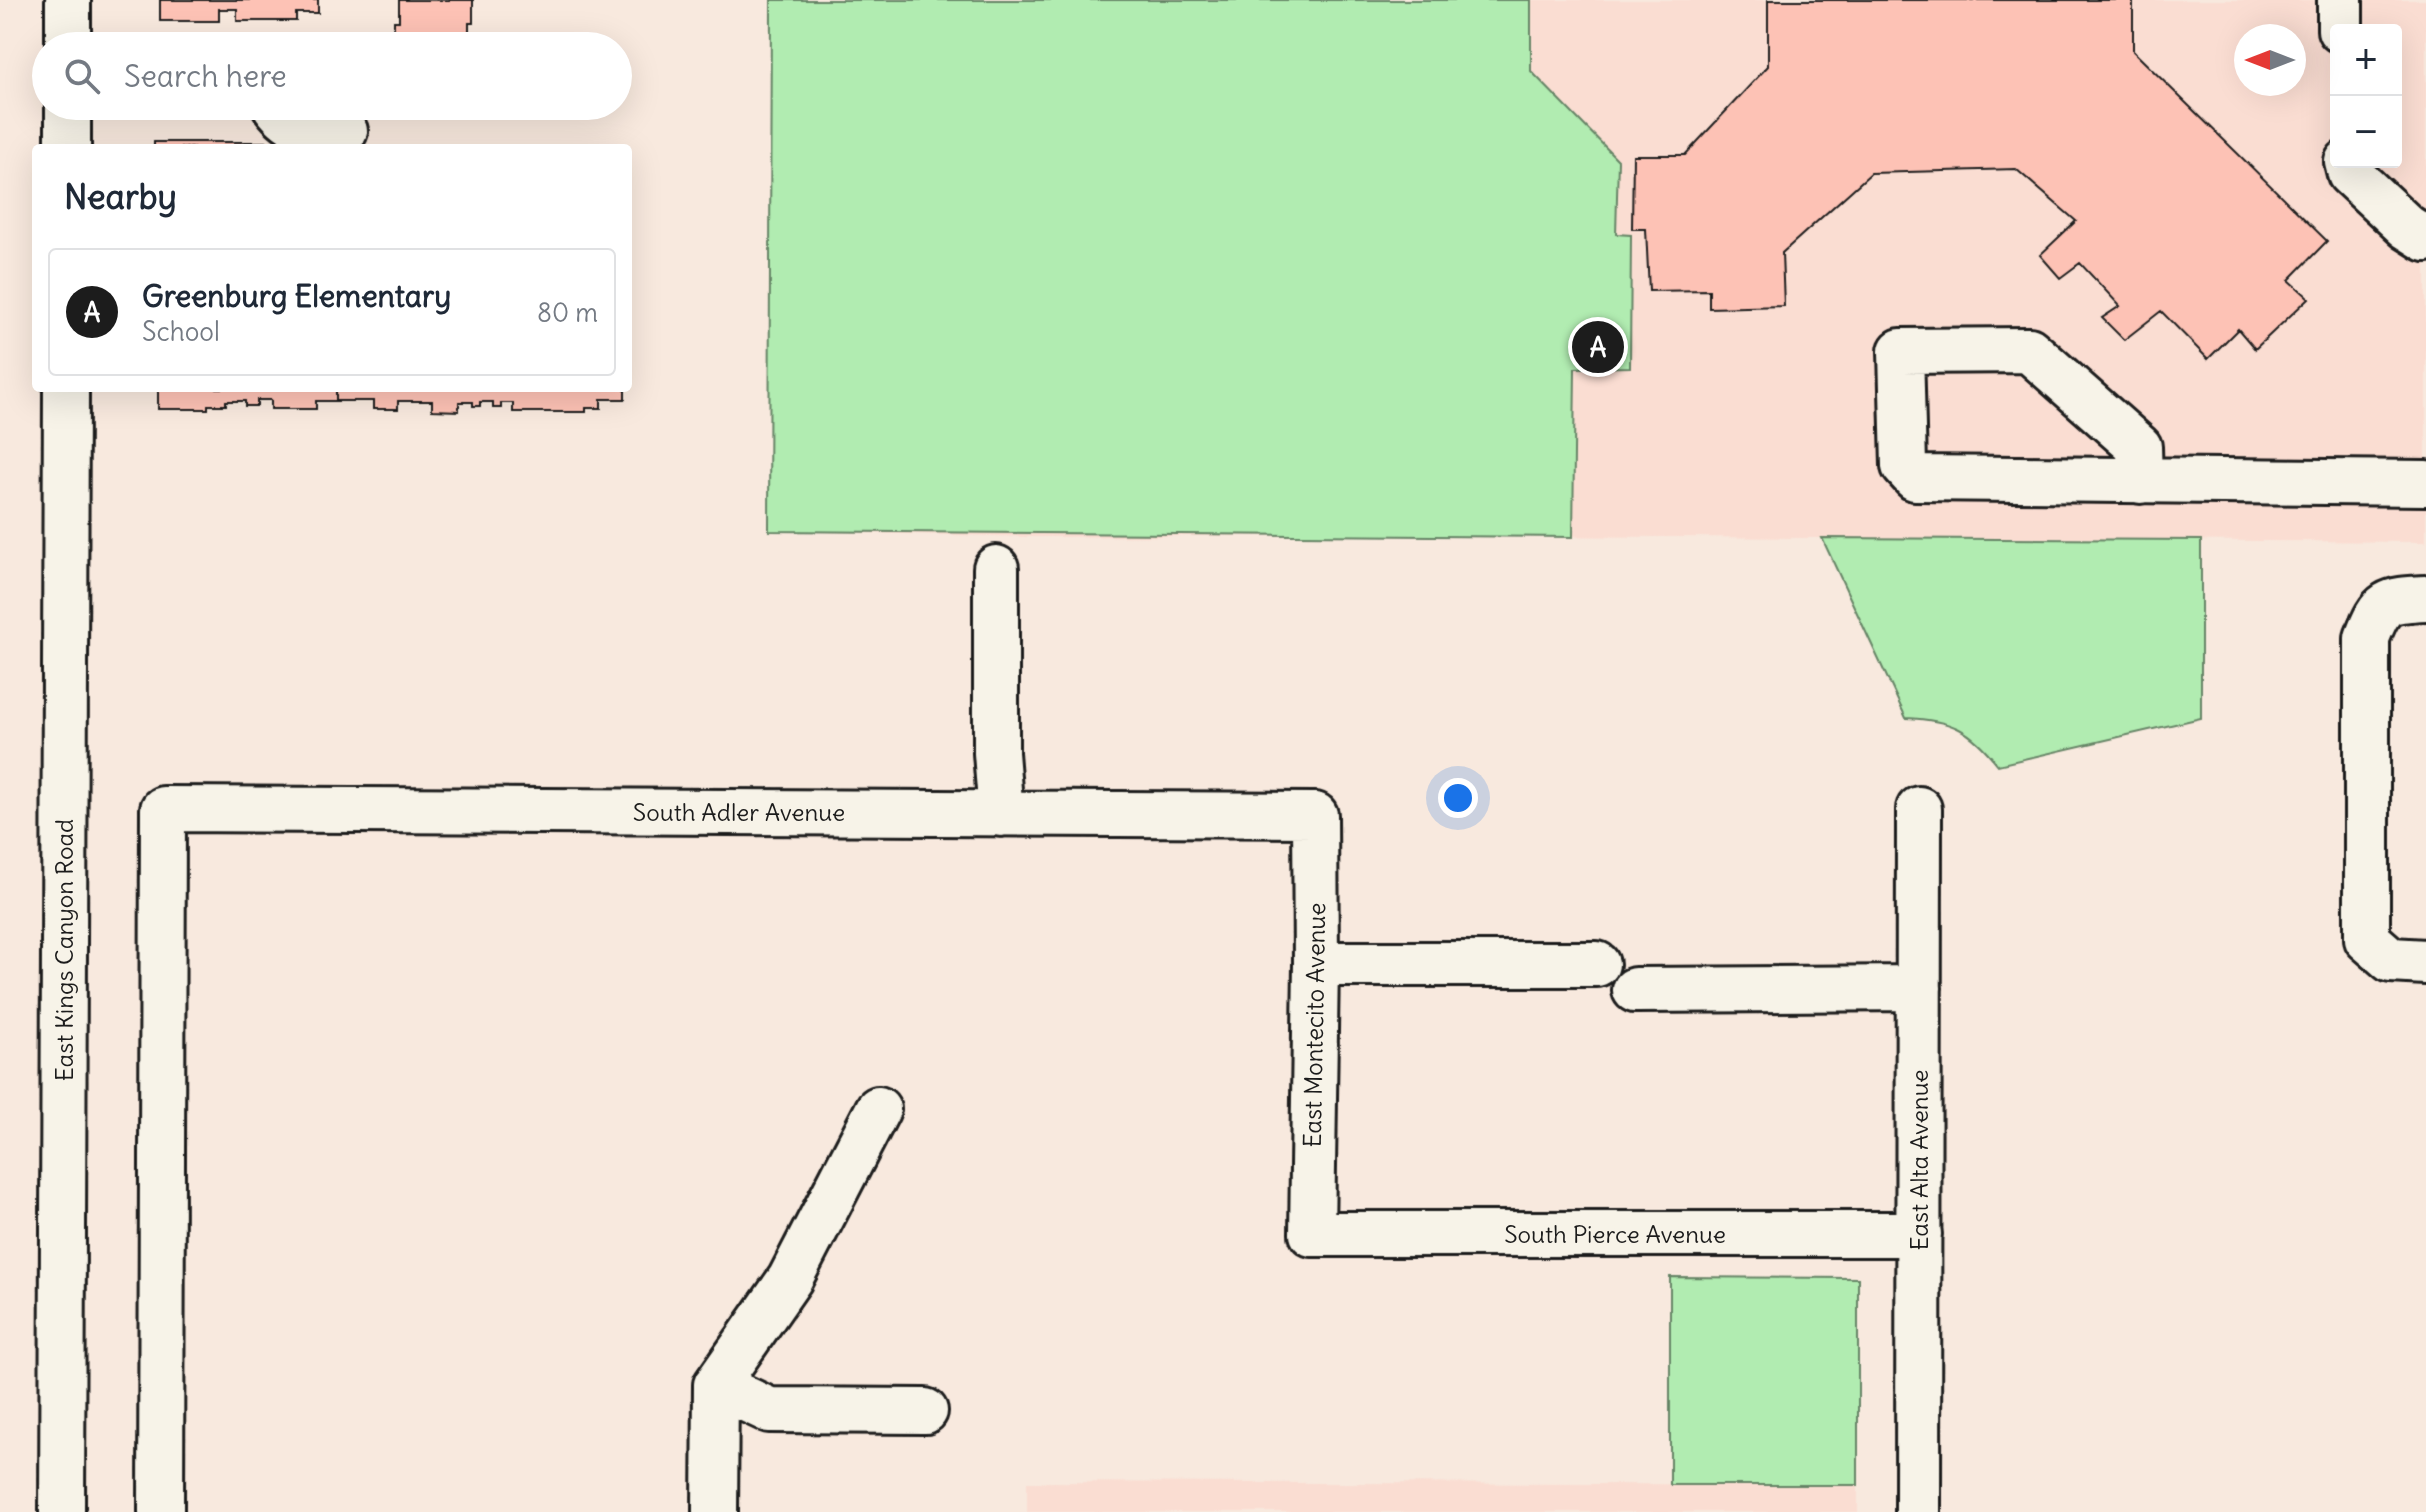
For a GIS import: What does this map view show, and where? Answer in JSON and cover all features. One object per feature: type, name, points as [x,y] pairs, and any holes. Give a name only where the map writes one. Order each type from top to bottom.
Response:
[{"type":"street","points":[[68,0],[68,32]]},
{"type":"street","points":[[2340,0],[2340,24]]},
{"type":"street","points":[[68,120],[68,144]]},
{"type":"street","points":[[287,120],[299,127],[345,131]]},
{"type":"street","points":[[2348,168],[2350,174],[2407,227],[2426,239]]},
{"type":"street","points":[[2140,481],[2139,447],[2029,350],[1901,351],[1904,466],[1915,478],[2140,481],[2426,483]]},
{"type":"street","name":"East Kings Canyon Road","points":[[62,1512],[66,392]]},
{"type":"street","points":[[996,568],[996,753],[1001,814]]},
{"type":"street","points":[[2426,598],[2394,600],[2378,611],[2367,638],[2367,939],[2391,960],[2426,962]]},
{"type":"street","name":"South Adler Avenue","points":[[161,1512],[163,809],[1315,815]]},
{"type":"street","name":"East Alta Avenue","points":[[1918,1512],[1919,809]]},
{"type":"street","name":"East Montecito Avenue","points":[[1312,1234],[1315,815]]},
{"type":"street","points":[[1316,964],[1597,964]]},
{"type":"street","points":[[1635,990],[1919,988]]},
{"type":"street","points":[[715,1512],[716,1385],[790,1279],[878,1109]]},
{"type":"street","name":"South Pierce Avenue","points":[[1312,1234],[1919,1234]]},
{"type":"street","points":[[716,1385],[769,1410],[925,1411]]},
{"type":"shaded area","points":[[771,0],[2426,0],[2426,542],[1374,535],[1034,537],[769,531]]},
{"type":"shaded area","points":[[1027,1482],[1858,1485],[1858,1512],[1027,1512]]},
{"type":"green space","points":[[771,0],[1531,0],[1531,71],[1618,160],[1616,234],[1631,235],[1630,367],[1575,368],[1573,537],[769,531]]},
{"type":"green space","points":[[1822,538],[2201,540],[2201,718],[1998,765],[1978,743],[1959,729],[1936,721],[1906,718]]},
{"type":"green space","points":[[1670,1277],[1858,1278],[1858,1485],[1670,1485]]},
{"type":"building","points":[[160,0],[318,0],[318,13],[296,13],[296,21],[237,21],[237,9],[219,9],[219,21],[160,21]]},
{"type":"building","points":[[399,0],[473,0],[473,23],[469,23],[469,32],[394,32],[394,21],[399,21]]},
{"type":"building","points":[[1768,0],[2133,0],[2133,51],[2327,241],[2289,280],[2309,298],[2255,349],[2238,329],[2208,359],[2161,311],[2124,340],[2102,318],[2120,306],[2080,263],[2060,278],[2040,255],[2076,221],[2016,169],[1871,173],[1782,253],[1784,306],[1709,308],[1709,290],[1649,291],[1646,229],[1632,229],[1633,155],[1685,155],[1768,66]]},
{"type":"building","points":[[154,142],[268,142],[268,144]]},
{"type":"building","points":[[158,392],[336,392],[336,401],[316,401],[316,409],[271,409],[271,400],[257,400],[257,406],[245,406],[245,401],[226,401],[226,405],[208,405],[208,409],[158,409]]},
{"type":"building","points":[[336,392],[625,392],[625,399],[601,399],[601,408],[586,408],[586,412],[513,412],[513,403],[501,403],[501,408],[493,408],[493,402],[480,402],[480,406],[473,406],[473,402],[459,402],[459,411],[432,410],[432,401],[398,401],[398,409],[373,409],[373,401],[336,401]]},
{"type":"place","name":"Greenburg Elementary","points":[[1598,347]]}]
